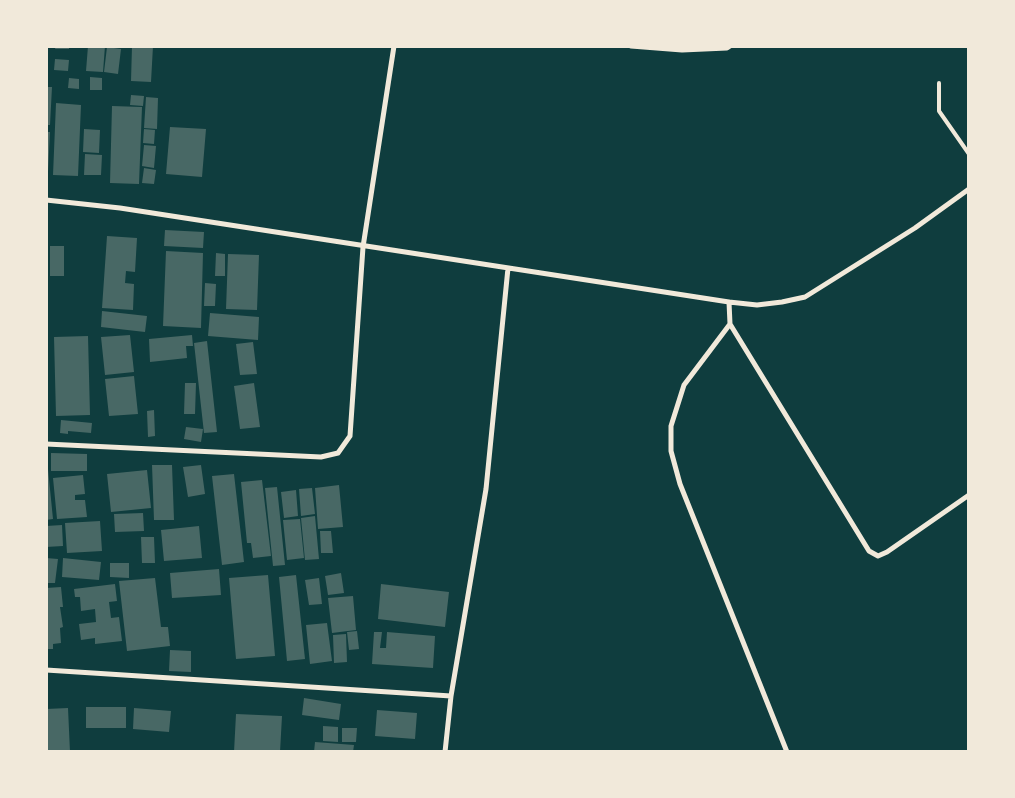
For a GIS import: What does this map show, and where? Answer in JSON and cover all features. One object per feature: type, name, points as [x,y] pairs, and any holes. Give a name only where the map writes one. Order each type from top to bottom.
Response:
[{"type":"street","points":[[46,444],[321,457],[338,453],[350,436],[363,247],[394,46]]},
{"type":"street","points":[[631,46],[682,50],[727,48],[730,46]]},
{"type":"street","points":[[46,200],[120,208],[363,247],[757,305],[804,297],[915,228],[969,188]]},
{"type":"street","points":[[445,752],[451,696],[486,489],[508,268]]},
{"type":"street","points":[[729,302],[730,324],[869,551],[878,556],[887,552],[969,495]]},
{"type":"street","points":[[730,324],[684,385],[671,426],[671,451],[680,484],[787,752]]},
{"type":"street","points":[[46,670],[451,696]]},
{"type":"lane","points":[[939,83],[939,111],[969,154]]},
{"type":"building","points":[[56,46],[69,46],[69,49],[55,49]]},
{"type":"building","points":[[88,46],[105,46],[103,72],[86,71]]},
{"type":"building","points":[[132,46],[153,46],[151,82],[131,81]]},
{"type":"building","points":[[107,47],[121,49],[118,74],[104,72]]},
{"type":"building","points":[[55,59],[69,60],[68,71],[54,70]]},
{"type":"building","points":[[90,77],[102,78],[102,90],[90,90]]},
{"type":"building","points":[[69,78],[79,79],[79,89],[68,88]]},
{"type":"building","points":[[46,87],[52,87],[50,125],[46,125]]},
{"type":"building","points":[[131,95],[144,96],[143,106],[130,105]]},
{"type":"building","points":[[146,97],[158,98],[157,129],[144,128]]},
{"type":"building","points":[[56,103],[81,105],[78,176],[53,175]]},
{"type":"building","points":[[112,106],[142,107],[139,184],[110,183]]},
{"type":"building","points":[[170,127],[206,129],[202,177],[166,174]]},
{"type":"building","points":[[84,129],[100,130],[99,153],[83,152]]},
{"type":"building","points":[[144,129],[155,130],[154,144],[143,143]]},
{"type":"building","points":[[46,132],[50,132],[48,172],[46,172]]},
{"type":"building","points":[[144,145],[156,146],[154,168],[142,166]]},
{"type":"building","points":[[85,154],[102,155],[101,175],[84,175]]},
{"type":"building","points":[[144,168],[156,170],[154,184],[142,183]]},
{"type":"building","points":[[165,230],[204,232],[203,248],[164,246]]},
{"type":"building","points":[[107,236],[137,238],[135,272],[126,271],[125,283],[134,284],[133,310],[102,308]]},
{"type":"building","points":[[50,246],[64,246],[64,276],[50,276]]},
{"type":"building","points":[[166,251],[203,253],[201,328],[163,326]]},
{"type":"building","points":[[216,253],[225,254],[225,276],[215,276]]},
{"type":"building","points":[[228,254],[259,255],[257,310],[226,309]]},
{"type":"building","points":[[205,283],[216,284],[215,306],[204,306]]},
{"type":"building","points":[[102,311],[147,316],[145,332],[101,327]]},
{"type":"building","points":[[210,313],[259,317],[258,340],[208,336]]},
{"type":"building","points":[[130,335],[134,372],[105,375],[101,337]]},
{"type":"building","points":[[192,335],[193,346],[186,346],[187,358],[150,362],[149,339]]},
{"type":"building","points":[[88,336],[90,415],[56,416],[54,337]]},
{"type":"building","points":[[207,341],[217,432],[204,433],[194,343]]},
{"type":"building","points":[[253,342],[257,374],[240,375],[236,344]]},
{"type":"building","points":[[134,376],[138,414],[109,416],[105,379]]},
{"type":"building","points":[[185,383],[196,383],[195,414],[184,414]]},
{"type":"building","points":[[254,383],[260,427],[240,429],[234,386]]},
{"type":"building","points":[[154,410],[155,436],[148,437],[147,411]]},
{"type":"building","points":[[61,420],[92,423],[91,433],[68,431],[68,434],[60,433]]},
{"type":"building","points":[[186,427],[203,429],[201,442],[184,439]]},
{"type":"building","points":[[51,453],[87,454],[87,471],[51,471]]},
{"type":"building","points":[[152,465],[172,465],[174,520],[154,520]]},
{"type":"building","points":[[201,465],[205,494],[188,497],[183,467]]},
{"type":"building","points":[[46,469],[48,469],[53,519],[46,520]]},
{"type":"building","points":[[147,470],[151,508],[111,512],[107,474]]},
{"type":"building","points":[[234,474],[244,562],[222,565],[212,476]]},
{"type":"building","points":[[83,475],[85,494],[75,495],[75,500],[85,500],[87,517],[57,519],[53,478]]},
{"type":"building","points":[[262,480],[271,556],[253,558],[251,543],[247,543],[241,482]]},
{"type":"building","points":[[339,485],[343,527],[318,529],[315,488]]},
{"type":"building","points":[[277,487],[285,565],[273,566],[265,488]]},
{"type":"building","points":[[312,488],[315,514],[301,516],[299,489]]},
{"type":"building","points":[[296,490],[298,516],[284,518],[281,492]]},
{"type":"building","points":[[143,513],[144,531],[115,532],[114,514]]},
{"type":"building","points":[[315,516],[319,559],[305,560],[301,518]]},
{"type":"building","points":[[300,519],[304,558],[287,560],[283,520]]},
{"type":"building","points":[[100,521],[102,551],[67,553],[65,523]]},
{"type":"building","points":[[62,525],[63,546],[46,547],[46,526]]},
{"type":"building","points":[[199,526],[202,558],[164,561],[161,530]]},
{"type":"building","points":[[320,531],[331,531],[333,553],[321,553]]},
{"type":"building","points":[[141,537],[154,537],[155,563],[142,563]]},
{"type":"building","points":[[46,558],[58,559],[55,583],[46,583]]},
{"type":"building","points":[[63,558],[101,562],[99,580],[62,577]]},
{"type":"building","points":[[110,563],[129,563],[129,578],[110,577]]},
{"type":"building","points":[[219,569],[221,595],[172,598],[170,573]]},
{"type":"building","points":[[341,573],[344,593],[328,595],[325,576]]},
{"type":"building","points":[[268,575],[275,656],[236,659],[229,578]]},
{"type":"building","points":[[296,575],[305,659],[287,661],[279,577]]},
{"type":"building","points":[[155,578],[161,627],[168,627],[170,646],[127,651],[119,581]]},
{"type":"building","points":[[319,578],[322,604],[309,605],[305,580]]},
{"type":"building","points":[[115,584],[117,601],[109,602],[111,618],[119,617],[122,641],[95,644],[95,638],[81,640],[79,624],[96,622],[95,609],[81,611],[80,597],[75,597],[74,589]]},
{"type":"building","points":[[381,584],[449,592],[445,627],[378,619]]},
{"type":"building","points":[[61,587],[63,607],[60,607],[63,627],[60,628],[61,643],[53,644],[53,649],[46,649],[46,588]]},
{"type":"building","points":[[353,596],[356,630],[332,633],[328,598]]},
{"type":"building","points":[[327,623],[332,661],[310,664],[306,625]]},
{"type":"building","points":[[357,631],[359,649],[349,650],[347,632]]},
{"type":"building","points":[[374,632],[382,632],[380,648],[386,648],[387,632],[435,636],[433,668],[372,664]]},
{"type":"building","points":[[346,634],[347,662],[334,663],[333,635]]},
{"type":"building","points":[[170,650],[191,651],[191,672],[169,671]]},
{"type":"building","points":[[304,698],[341,704],[339,720],[302,715]]},
{"type":"building","points":[[86,707],[126,707],[126,728],[86,728]]},
{"type":"building","points":[[68,708],[70,752],[46,752],[46,709]]},
{"type":"building","points":[[134,708],[171,711],[169,732],[133,729]]},
{"type":"building","points":[[377,710],[417,713],[415,739],[375,736]]},
{"type":"building","points":[[236,714],[282,716],[280,752],[234,752]]},
{"type":"building","points":[[323,726],[338,727],[338,742],[323,741]]},
{"type":"building","points":[[342,728],[357,728],[356,742],[342,742]]},
{"type":"building","points":[[315,742],[354,745],[353,752],[314,752]]}]
